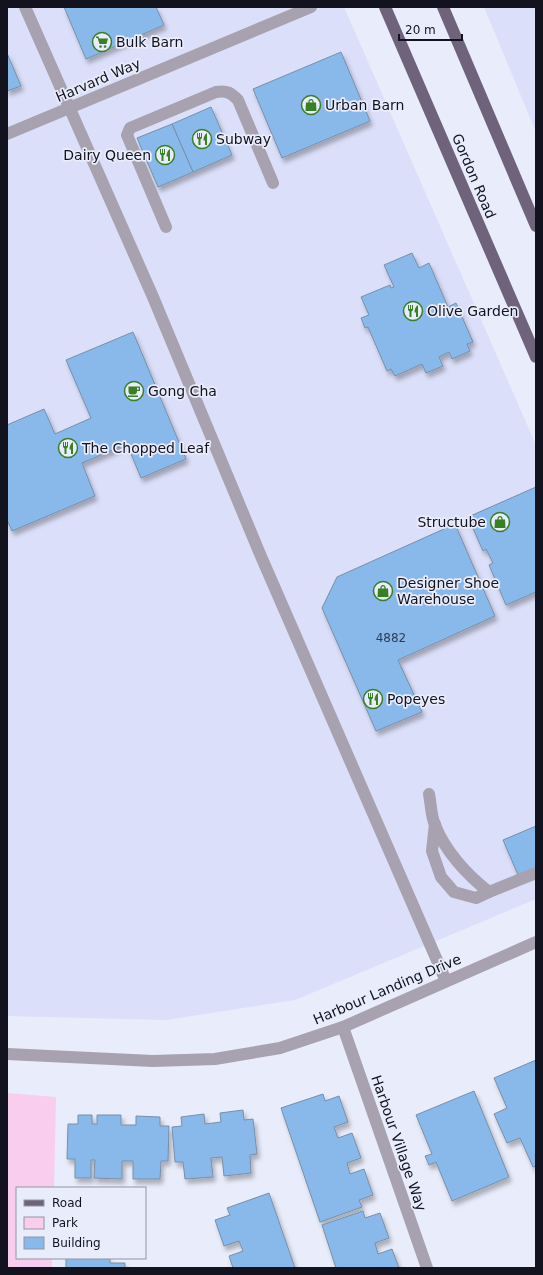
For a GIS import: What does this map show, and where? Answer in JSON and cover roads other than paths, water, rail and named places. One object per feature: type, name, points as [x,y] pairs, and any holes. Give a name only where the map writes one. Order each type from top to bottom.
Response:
[{"type":"main road","name":"Gordon Road","points":[[385,7],[536,357]]},
{"type":"main road","points":[[443,7],[536,226]]},
{"type":"street","points":[[25,7],[153,297],[260,554],[446,981]]},
{"type":"street","name":"Harvard Way","points":[[7,134],[311,7]]},
{"type":"street","points":[[166,227],[127,135],[130,128],[216,92],[224,90],[232,93],[238,100],[273,183]]},
{"type":"street","points":[[429,794],[435,824],[432,852],[441,877],[454,892],[476,898],[536,873]]},
{"type":"street","points":[[435,824],[450,851],[473,880],[489,892]]},
{"type":"street","name":"Harbour Landing Drive","points":[[7,1054],[153,1061],[215,1059],[280,1048],[343,1027],[536,942]]},
{"type":"street","name":"Harbour Village Way","points":[[343,1027],[427,1268]]},
{"type":"place","name":"Bulk Barn","points":[[102,42]]},
{"type":"place","name":"Urban Barn","points":[[311,105]]},
{"type":"place","name":"Subway","points":[[202,139]]},
{"type":"place","name":"Dairy Queen","points":[[165,155]]},
{"type":"place","name":"Olive Garden","points":[[413,311]]},
{"type":"place","name":"Gong Cha","points":[[134,391]]},
{"type":"place","name":"The Chopped Leaf","points":[[68,448]]},
{"type":"place","name":"Structube","points":[[500,522]]},
{"type":"place","name":"Designer Shoe Warehouse","points":[[383,591]]},
{"type":"place","name":"Popeyes","points":[[373,699]]}]
